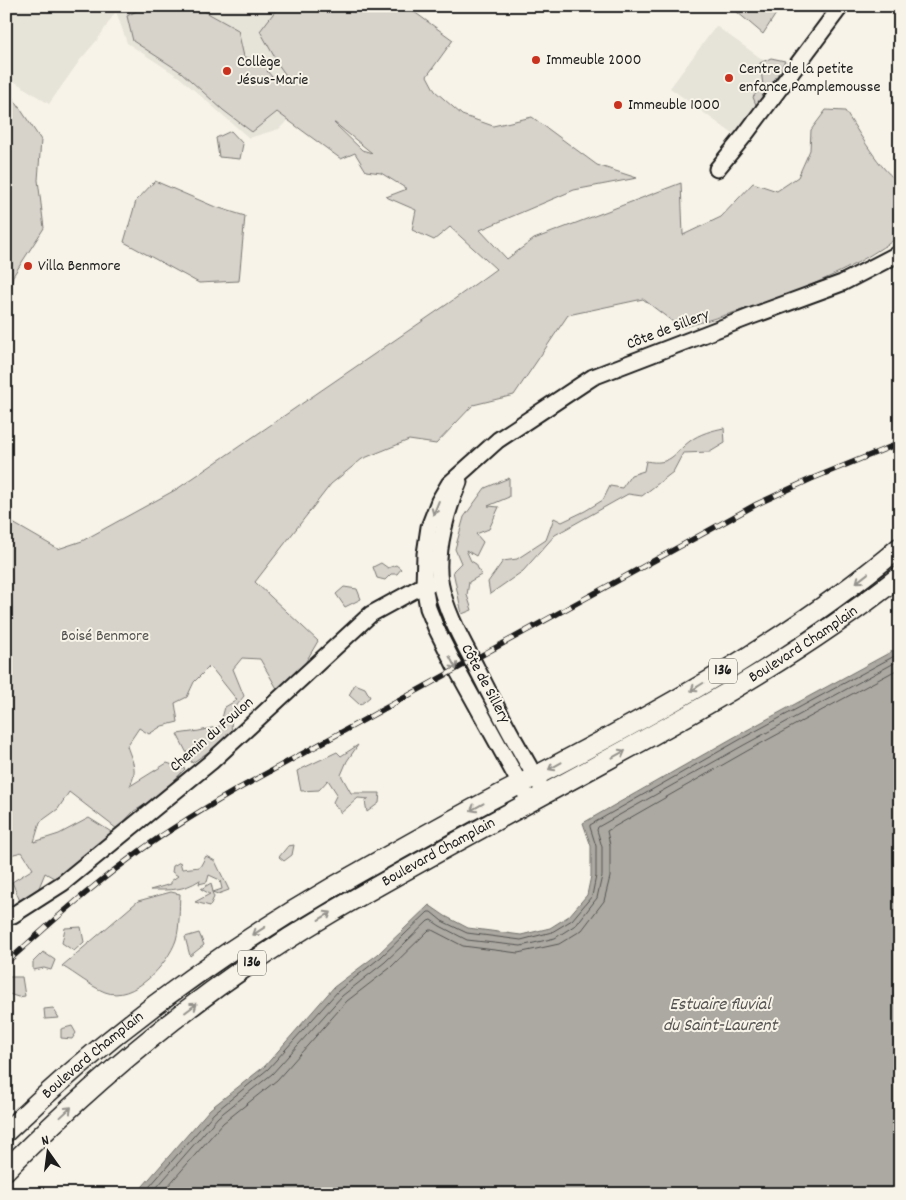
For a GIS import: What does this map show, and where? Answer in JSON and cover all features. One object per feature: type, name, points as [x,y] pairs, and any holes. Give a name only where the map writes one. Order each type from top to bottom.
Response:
[{"type":"main road","name":"Boulevard Champlain","points":[[6,1132],[112,1037],[223,955],[281,917],[685,694],[765,645],[837,597],[900,547]]},
{"type":"main road","name":"Boulevard Champlain","points":[[6,1170],[101,1081],[136,1051],[223,983],[274,948],[326,916],[688,716],[780,662],[838,623],[900,576]]},
{"type":"street","points":[[718,169],[841,6]]},
{"type":"street","name":"Côte de Sillery","points":[[537,798],[445,648],[428,608],[424,585],[425,554],[429,527],[439,501],[450,484],[498,440],[593,377],[842,283],[900,253]]},
{"type":"street","name":"Côte de Sillery","points":[[465,469],[451,502],[445,526],[440,557],[440,581],[446,604],[459,637],[527,780]]},
{"type":"street","name":"Chemin du Foulon","points":[[6,917],[13,915],[63,883],[211,762],[371,614],[424,585],[440,581]]},
{"type":"shaded area","name":"Collège Jésus-Marie","points":[[6,6],[279,6],[260,31],[307,101],[279,129],[249,138],[179,77],[127,43],[116,11],[98,39],[80,60],[49,104],[6,76]]},
{"type":"shaded area","name":"Centre de la petite enfance Pamplemousse","points":[[716,26],[783,74],[737,137],[670,88]]},
{"type":"green space","name":"Boisé Benmore","points":[[146,6],[195,6],[238,30],[244,57],[273,64],[267,71],[277,83],[287,80],[293,85],[280,67],[260,31],[279,6],[406,6],[453,40],[427,76],[435,91],[462,115],[493,126],[532,117],[597,165],[637,178],[574,190],[480,230],[507,259],[534,239],[681,183],[683,235],[721,217],[753,183],[777,191],[798,177],[810,150],[811,130],[826,110],[845,111],[878,161],[900,182],[901,228],[899,235],[891,242],[858,263],[834,275],[784,296],[681,328],[643,299],[568,315],[514,395],[473,405],[436,444],[409,440],[362,459],[331,484],[255,582],[318,641],[294,682],[279,692],[260,659],[242,658],[233,669],[244,696],[233,714],[231,724],[232,736],[192,763],[177,734],[220,726],[225,707],[237,700],[210,666],[194,682],[187,697],[175,703],[178,722],[162,726],[149,734],[139,728],[127,746],[134,771],[130,786],[167,763],[185,769],[157,798],[134,811],[117,829],[69,792],[58,809],[40,822],[34,842],[59,834],[89,818],[113,833],[76,868],[54,878],[45,873],[38,890],[22,906],[12,882],[33,869],[22,852],[6,856],[6,519],[58,549],[82,541],[177,489],[496,269],[450,227],[434,240],[412,230],[416,210],[386,197],[407,189],[381,173],[366,171],[355,153],[341,159],[277,112],[252,132],[223,110],[181,72],[133,41],[127,16]],"holes":[[[335,123],[372,153],[362,150]]]},
{"type":"green space","points":[[730,6],[781,6],[763,34]]},
{"type":"green space","points":[[771,58],[785,61],[766,96],[756,105],[753,97],[763,85],[760,63]]},
{"type":"green space","points":[[6,92],[11,95],[41,140],[38,180],[44,228],[13,276],[6,317]]},
{"type":"green space","points":[[231,131],[243,144],[240,159],[219,157],[216,138]]},
{"type":"green space","points":[[155,181],[213,206],[245,216],[239,281],[199,283],[124,242],[136,201]]},
{"type":"green space","points":[[724,428],[725,443],[710,452],[683,453],[673,472],[642,496],[628,494],[555,535],[523,571],[490,594],[488,582],[503,561],[517,559],[546,540],[554,518],[562,522],[585,511],[603,500],[610,486],[622,488],[631,475],[644,471],[646,461],[661,462],[671,458],[694,439],[706,433]]},
{"type":"green space","points":[[509,478],[509,497],[488,506],[499,507],[489,529],[476,534],[483,542],[476,556],[466,550],[481,575],[469,582],[467,595],[472,610],[462,614],[453,571],[461,563],[455,549],[464,517],[485,488]]},
{"type":"green space","points":[[381,563],[388,568],[396,565],[401,569],[397,574],[391,574],[385,580],[377,578],[373,567]]},
{"type":"green space","points":[[344,587],[357,589],[361,599],[345,607],[336,594]]},
{"type":"green space","points":[[355,684],[365,688],[370,697],[360,705],[349,695]]},
{"type":"green space","points":[[358,745],[347,761],[341,775],[351,793],[380,793],[379,803],[367,812],[365,801],[369,799],[358,798],[341,813],[333,802],[337,794],[328,780],[319,790],[301,791],[297,771],[337,752],[341,756]]},
{"type":"green space","points":[[294,845],[292,855],[284,861],[279,857],[288,846]]},
{"type":"green space","points":[[206,856],[215,861],[229,890],[218,894],[212,892],[214,897],[210,906],[195,902],[210,894],[201,889],[211,883],[213,892],[222,889],[220,880],[209,875],[207,882],[199,884],[200,880],[182,888],[150,890],[171,884],[171,881],[178,876],[172,872],[173,866],[180,862],[182,869],[200,867]]},
{"type":"green space","points":[[171,892],[180,894],[179,923],[176,940],[172,950],[157,970],[138,987],[116,994],[105,992],[62,966],[138,901]]},
{"type":"green space","points":[[81,927],[84,942],[74,951],[62,943],[65,928]]},
{"type":"green space","points":[[199,933],[204,945],[190,956],[185,937]]},
{"type":"green space","points":[[43,952],[55,960],[51,970],[44,968],[33,970],[33,962]]},
{"type":"green space","points":[[8,977],[22,977],[25,996],[18,997],[6,993],[6,979]]},
{"type":"green space","points":[[53,1008],[59,1018],[45,1019],[44,1009]]},
{"type":"green space","points":[[72,1026],[76,1033],[72,1039],[61,1038],[61,1029]]},
{"type":"water","name":"Estuaire fluvial du Saint-Laurent","points":[[900,647],[900,1194],[136,1194],[210,1109],[265,1066],[334,987],[378,954],[429,905],[468,928],[521,935],[550,928],[569,916],[587,895],[591,876],[591,846],[583,823],[738,735]]},
{"type":"railway","points":[[6,963],[113,871],[168,831],[224,797],[757,504],[811,479],[900,443]]},
{"type":"place","name":"Immeuble 2000","points":[[536,60]]},
{"type":"place","name":"Collège Jésus-Marie","points":[[227,71]]},
{"type":"place","name":"Centre de la petite enfance Pamplemousse","points":[[729,78]]},
{"type":"place","name":"Immeuble 1000","points":[[618,105]]},
{"type":"place","name":"Villa Benmore","points":[[28,266]]}]
